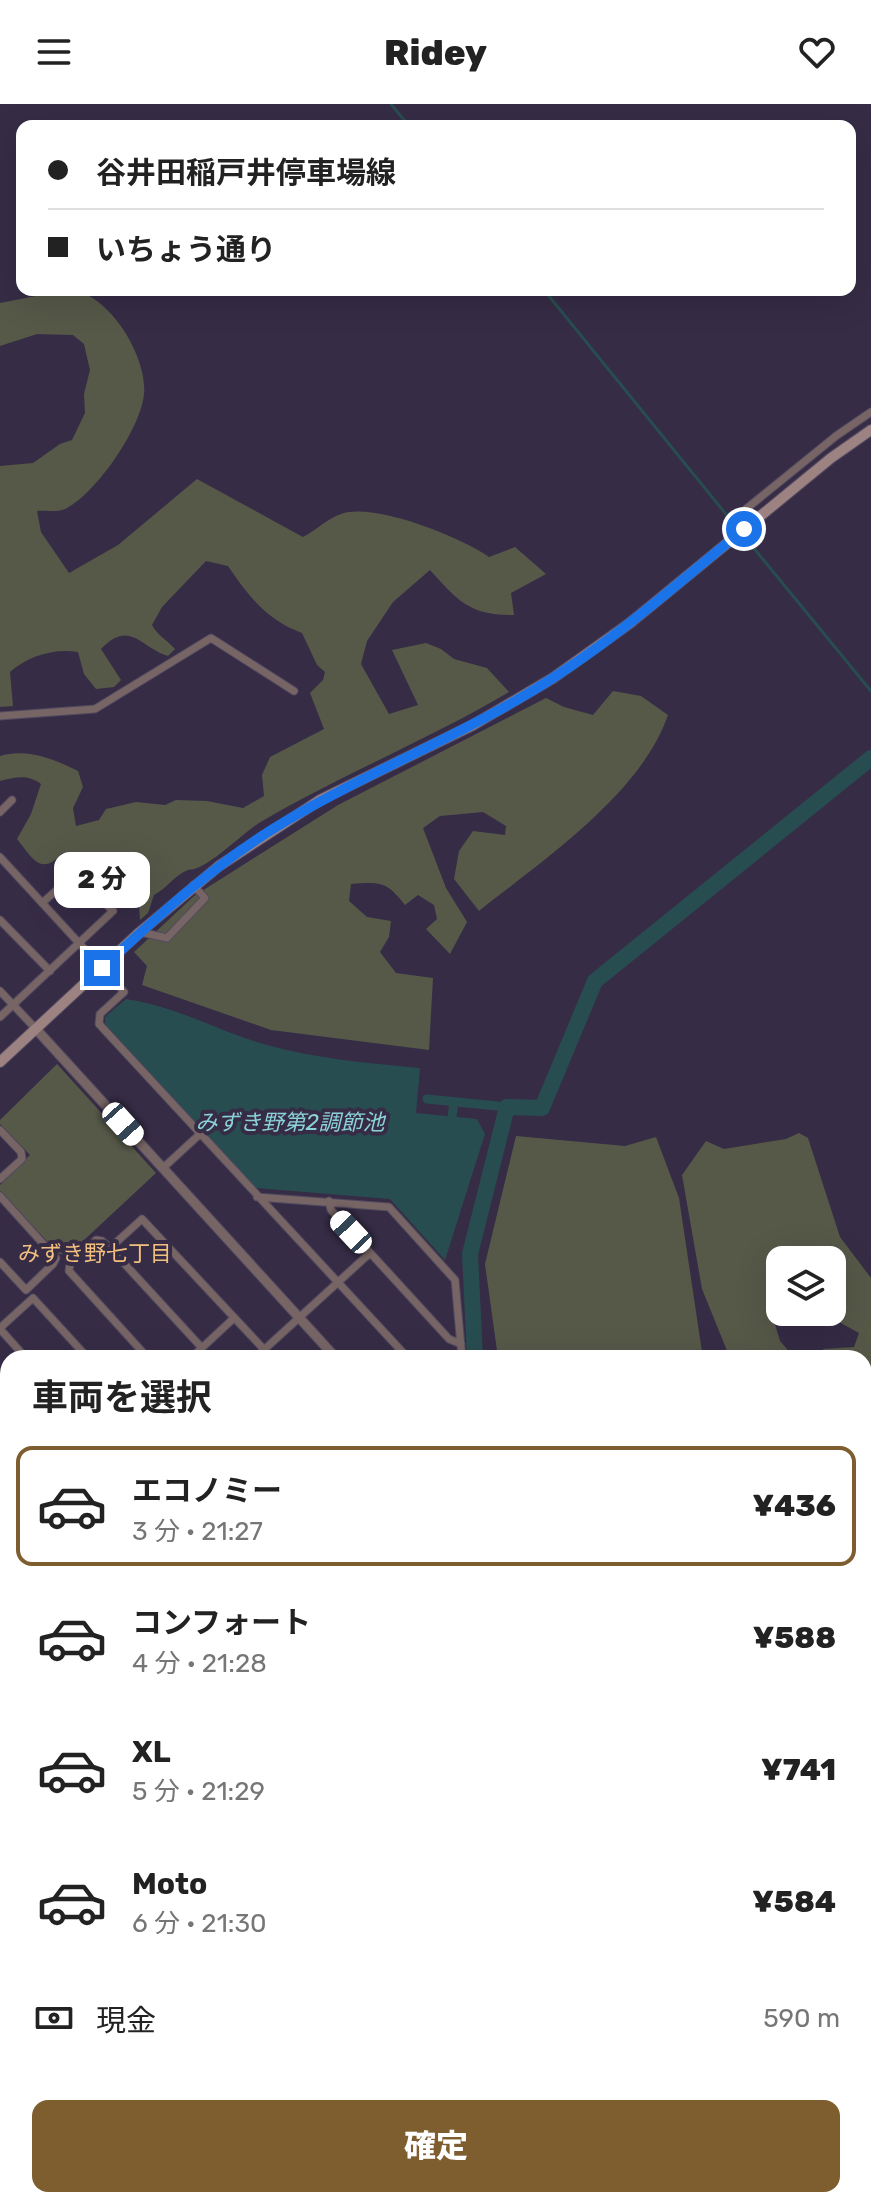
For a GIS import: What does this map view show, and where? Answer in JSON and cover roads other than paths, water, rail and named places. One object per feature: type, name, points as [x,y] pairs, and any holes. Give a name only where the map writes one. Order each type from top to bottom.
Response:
[{"type":"main road","points":[[0,1062],[193,885],[249,844],[320,800],[473,725],[527,694],[611,638],[809,476],[871,430]]},
{"type":"street","points":[[746,509],[836,436],[871,412]]},
{"type":"street","points":[[0,716],[95,709],[211,638],[294,691]]},
{"type":"street","points":[[0,812],[12,800]]},
{"type":"street","points":[[0,857],[124,992],[100,1014],[99,1024],[400,1350]]},
{"type":"street","points":[[0,1017],[113,911],[76,873],[42,903]]},
{"type":"street","points":[[140,932],[167,938],[205,898],[193,885]]},
{"type":"street","points":[[0,920],[50,971]]},
{"type":"street","points":[[0,991],[329,1350]]},
{"type":"street","points":[[0,1130],[21,1152],[22,1159],[0,1179]]},
{"type":"street","points":[[163,1168],[200,1134]]},
{"type":"street","points":[[0,1196],[56,1258],[26,1290],[0,1262]]},
{"type":"street","points":[[257,1197],[389,1207],[455,1280],[461,1350]]},
{"type":"street","points":[[329,1201],[331,1210],[449,1339],[461,1344]]},
{"type":"street","points":[[110,1248],[142,1219],[264,1350],[370,1253]]},
{"type":"street","points":[[141,1350],[69,1271],[70,1263],[96,1240],[110,1248],[202,1348],[234,1318]]},
{"type":"street","points":[[19,1350],[0,1328],[33,1298],[81,1350]]},
{"type":"water","name":"みずき野第2調節池","points":[[126,999],[181,1013],[286,1050],[420,1068],[416,1113],[477,1119],[485,1134],[445,1260],[390,1199],[256,1188],[105,1024],[105,1017]]},
{"type":"waterway","points":[[391,104],[404,120]]},
{"type":"waterway","points":[[549,296],[738,529]]},
{"type":"waterway","points":[[743,535],[871,691]]},
{"type":"waterway","points":[[475,1350],[470,1254],[507,1107],[542,1108],[595,981],[871,758]]},
{"type":"waterway","points":[[427,1099],[507,1107]]},
{"type":"waterway","points":[[452,1117],[454,1102]]},
{"type":"district","name":"みずき野七丁目","points":[[95,1253]]}]
